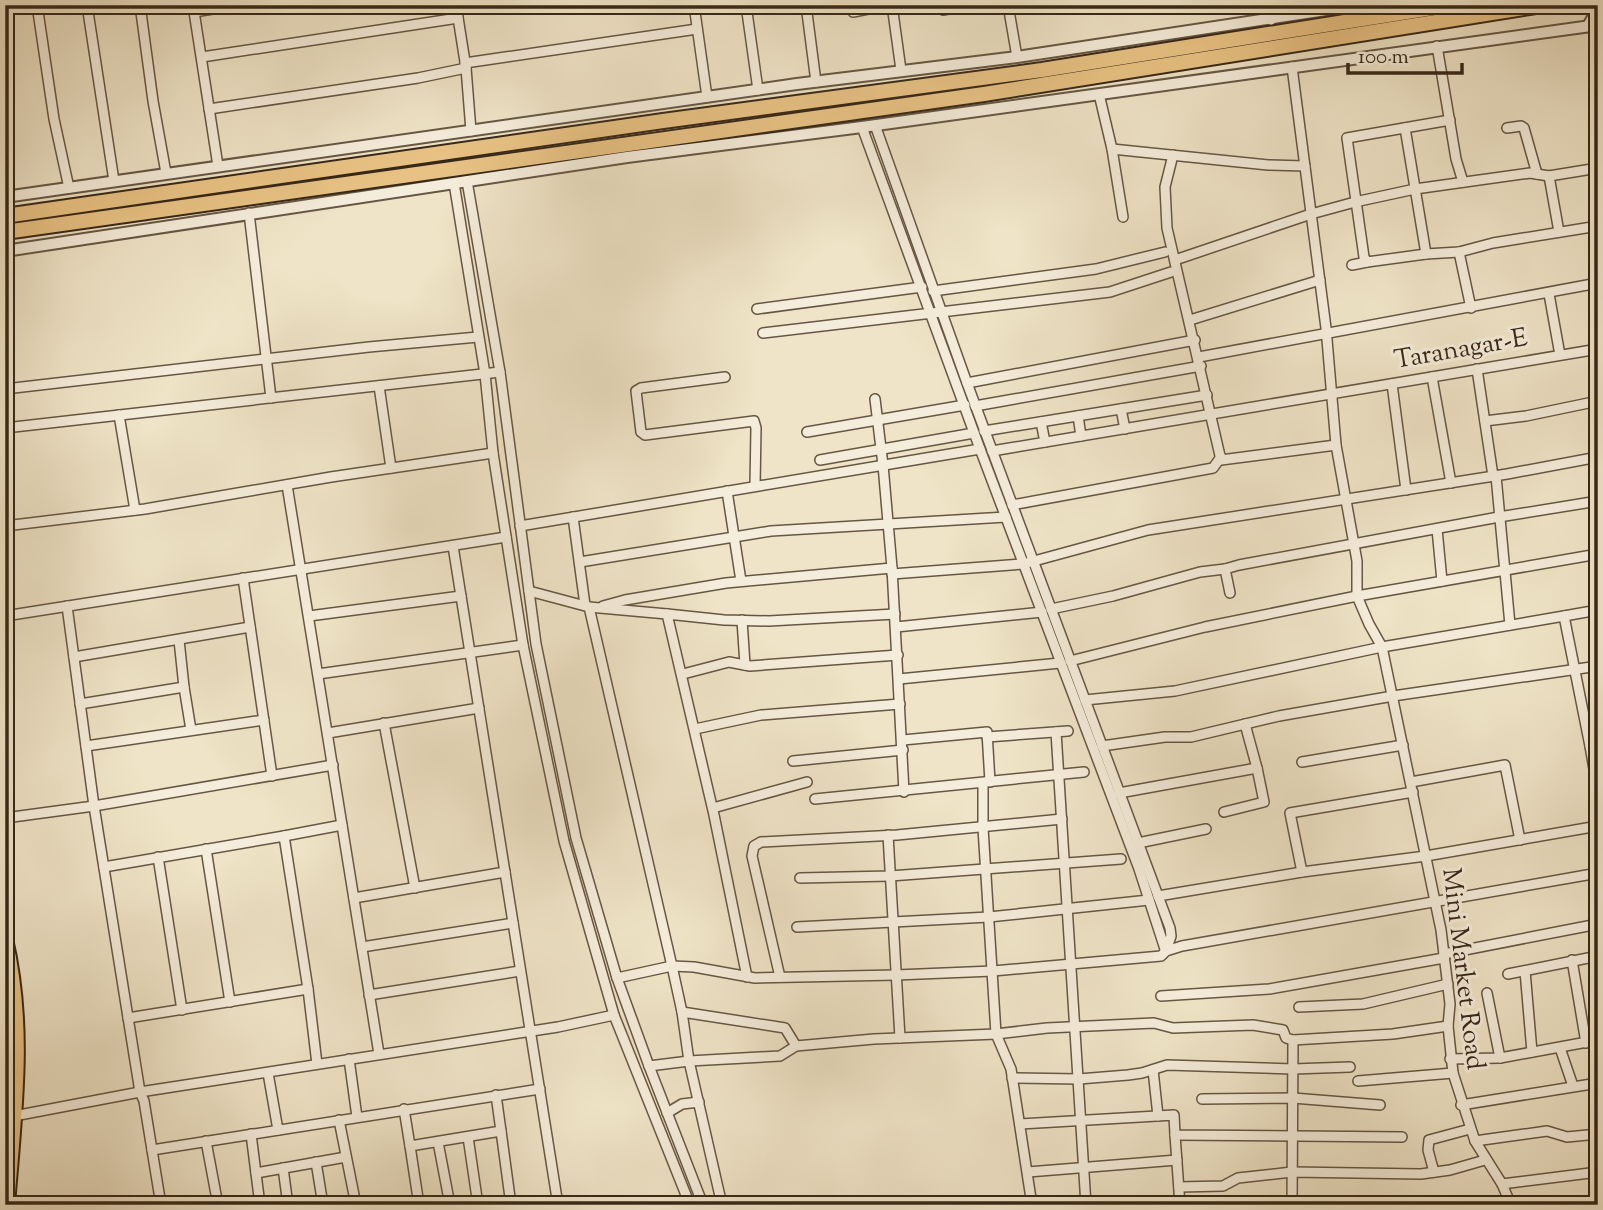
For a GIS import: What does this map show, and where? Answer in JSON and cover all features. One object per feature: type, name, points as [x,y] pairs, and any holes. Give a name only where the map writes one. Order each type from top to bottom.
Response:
[{"type":"main road","points":[[5,216],[677,119],[1042,70],[1451,5]]},
{"type":"main road","points":[[5,232],[984,94],[1542,5]]},
{"type":"main road","points":[[5,939],[8,999],[5,1103]]},
{"type":"main road","points":[[8,999],[18,1063],[8,1205]]},
{"type":"street","points":[[37,5],[54,119],[69,188]]},
{"type":"street","points":[[88,5],[114,181]]},
{"type":"street","points":[[140,5],[166,173]]},
{"type":"street","points":[[218,166],[193,9],[237,5]]},
{"type":"street","points":[[202,57],[487,5]]},
{"type":"street","points":[[694,5],[707,97]]},
{"type":"street","points":[[746,5],[758,90]]},
{"type":"street","points":[[806,5],[816,82]]},
{"type":"street","points":[[853,12],[890,5],[901,71]]},
{"type":"street","points":[[943,10],[968,5]]},
{"type":"street","points":[[1008,5],[1017,57]]},
{"type":"street","points":[[1268,5],[1271,20]]},
{"type":"street","points":[[5,197],[707,97],[1017,57],[1359,5]]},
{"type":"street","points":[[5,251],[627,157],[1593,25],[1598,7]]},
{"type":"street","points":[[457,11],[466,66],[471,131]]},
{"type":"street","points":[[209,109],[418,78],[466,66],[697,29]]},
{"type":"street","points":[[1437,46],[1456,159],[1463,182]]},
{"type":"street","points":[[1292,67],[1320,280],[1336,446],[1357,561],[1357,596]]},
{"type":"street","points":[[1099,94],[1112,149],[1123,217]]},
{"type":"street","points":[[1367,262],[1355,202],[1347,138],[1450,120]]},
{"type":"street","points":[[875,125],[933,291],[936,311],[965,405],[992,452],[1034,560],[1046,611]]},
{"type":"street","points":[[862,127],[922,287],[936,311],[967,383],[975,406],[980,449],[1023,564],[1046,611],[1154,898]]},
{"type":"street","points":[[1405,128],[1426,254]]},
{"type":"street","points":[[1507,128],[1524,128],[1537,174]]},
{"type":"street","points":[[1112,149],[1268,165],[1305,166]]},
{"type":"street","points":[[1173,155],[1165,187],[1167,228],[1222,460],[1336,446]]},
{"type":"street","points":[[1175,260],[1355,202],[1463,182],[1537,174],[1549,176],[1598,168]]},
{"type":"street","points":[[1549,176],[1559,232]]},
{"type":"street","points":[[467,181],[500,372],[536,644],[576,838],[617,978],[703,1205]]},
{"type":"street","points":[[454,183],[485,374],[493,453],[523,645],[564,841],[614,1015],[690,1205]]},
{"type":"street","points":[[249,213],[271,398]]},
{"type":"street","points":[[1352,265],[1459,252],[1598,226]]},
{"type":"street","points":[[933,291],[1096,269],[1165,252]]},
{"type":"street","points":[[1459,252],[1471,308]]},
{"type":"street","points":[[763,333],[1110,292],[1171,272]]},
{"type":"street","points":[[1190,320],[1320,280]]},
{"type":"street","points":[[975,406],[1200,362],[1326,332],[1598,284]]},
{"type":"street","points":[[757,309],[922,287]]},
{"type":"street","points":[[1549,294],[1559,355]]},
{"type":"street","points":[[5,389],[478,337]]},
{"type":"street","points":[[967,383],[1195,340]]},
{"type":"street","name":"Taranagar-E","points":[[992,452],[1598,349]]},
{"type":"street","points":[[1477,369],[1495,476],[1510,625]]},
{"type":"street","points":[[5,428],[500,372]]},
{"type":"street","points":[[725,377],[641,388],[636,391],[641,432],[645,435],[754,421],[755,486]]},
{"type":"street","points":[[1432,377],[1451,483]]},
{"type":"street","points":[[1392,384],[1406,490]]},
{"type":"street","points":[[379,386],[391,468]]},
{"type":"street","points":[[820,460],[1208,395]]},
{"type":"street","points":[[875,399],[889,524],[904,792]]},
{"type":"street","points":[[1485,421],[1526,416],[1598,401]]},
{"type":"street","points":[[1153,404],[1157,423]]},
{"type":"street","points":[[807,432],[965,405]]},
{"type":"street","points":[[1121,409],[1125,429]]},
{"type":"street","points":[[119,415],[135,510]]},
{"type":"street","points":[[1078,416],[1081,436]]},
{"type":"street","points":[[1041,422],[1045,442]]},
{"type":"street","points":[[520,526],[980,449]]},
{"type":"street","points":[[5,526],[135,510],[493,453]]},
{"type":"street","points":[[1012,505],[1213,468],[1221,457]]},
{"type":"street","points":[[591,607],[741,581],[1023,564],[1148,530],[1495,476],[1598,457]]},
{"type":"street","points":[[287,485],[379,1054]]},
{"type":"street","points":[[727,491],[741,581]]},
{"type":"street","points":[[896,627],[1046,611],[1200,572],[1598,501]]},
{"type":"street","points":[[573,517],[580,562],[672,966],[689,1061],[722,1205]]},
{"type":"street","points":[[580,562],[771,531],[1006,517]]},
{"type":"street","points":[[1437,529],[1442,581]]},
{"type":"street","points":[[5,616],[506,537]]},
{"type":"street","points":[[453,546],[558,1205]]},
{"type":"street","points":[[899,679],[1065,662],[1150,643],[1191,630],[1357,596],[1598,554]]},
{"type":"street","points":[[1224,569],[1230,593]]},
{"type":"street","points":[[243,578],[272,776]]},
{"type":"street","points":[[529,591],[591,607],[742,620],[895,614]]},
{"type":"street","points":[[309,616],[461,596]]},
{"type":"street","name":"Mini Market Road","points":[[1357,596],[1382,646],[1412,787],[1444,956],[1450,1004],[1450,1059],[1461,1105],[1475,1141],[1502,1184],[1510,1204]]},
{"type":"street","points":[[67,606],[94,806],[161,1205]]},
{"type":"street","points":[[1085,700],[1175,691],[1382,646],[1598,610]]},
{"type":"street","points":[[667,614],[683,674],[747,977]]},
{"type":"street","points":[[1564,616],[1594,745],[1598,792]]},
{"type":"street","points":[[742,620],[745,665]]},
{"type":"street","points":[[74,657],[250,627]]},
{"type":"street","points":[[179,640],[191,730]]},
{"type":"street","points":[[318,674],[523,645]]},
{"type":"street","points":[[683,674],[729,662],[745,665],[898,655]]},
{"type":"street","points":[[1065,662],[1085,700],[1138,843],[1166,951]]},
{"type":"street","points":[[1102,746],[1166,737],[1191,737],[1279,716],[1393,696],[1598,666]]},
{"type":"street","points":[[80,704],[184,687]]},
{"type":"street","points":[[695,729],[761,715],[901,704]]},
{"type":"street","points":[[328,733],[479,708]]},
{"type":"street","points":[[86,746],[264,720]]},
{"type":"street","points":[[384,723],[415,888]]},
{"type":"street","points":[[1224,812],[1264,802],[1245,724]]},
{"type":"street","points":[[987,737],[1069,731]]},
{"type":"street","points":[[793,761],[987,732],[987,783],[983,828],[996,1034],[1011,1069],[1032,1205]]},
{"type":"street","points":[[1056,732],[1086,1205]]},
{"type":"street","points":[[1303,762],[1403,745]]},
{"type":"street","points":[[5,818],[94,806],[333,765]]},
{"type":"street","points":[[1302,872],[1290,813],[1505,765],[1520,840]]},
{"type":"street","points":[[1119,793],[1257,768]]},
{"type":"street","points":[[815,799],[1084,772]]},
{"type":"street","points":[[712,808],[807,782]]},
{"type":"street","points":[[780,977],[752,856],[754,846],[761,842],[983,828],[1062,819]]},
{"type":"street","points":[[104,867],[342,825]]},
{"type":"street","points":[[797,927],[989,917],[1068,909],[1154,898],[1302,872],[1426,856],[1598,826]]},
{"type":"street","points":[[1138,843],[1206,829]]},
{"type":"street","points":[[284,835],[317,1065]]},
{"type":"street","points":[[888,835],[900,1038]]},
{"type":"street","points":[[206,849],[230,1002]]},
{"type":"street","points":[[158,857],[182,1010]]},
{"type":"street","points":[[800,878],[890,876],[1121,859]]},
{"type":"street","points":[[354,898],[505,873]]},
{"type":"street","points":[[617,978],[672,966],[694,967],[747,977],[896,975],[993,971],[1161,956],[1166,951],[1598,873]]},
{"type":"street","points":[[362,947],[513,923]]},
{"type":"street","points":[[1161,996],[1269,989],[1598,924]]},
{"type":"street","points":[[1508,974],[1598,956]]},
{"type":"street","points":[[1572,961],[1586,1043]]},
{"type":"street","points":[[369,995],[520,971]]},
{"type":"street","points":[[1525,971],[1532,1052]]},
{"type":"street","points":[[1299,1007],[1363,1004],[1448,984]]},
{"type":"street","points":[[128,1018],[308,989]]},
{"type":"street","points":[[608,994],[622,990]]},
{"type":"street","points":[[1487,993],[1500,1058]]},
{"type":"street","points":[[682,1012],[785,1028],[796,1046]]},
{"type":"street","points":[[14,1116],[140,1092],[530,1031],[614,1015]]},
{"type":"street","points":[[649,1066],[780,1056],[796,1046],[996,1034],[1047,1028],[1154,1023],[1173,1028],[1253,1025],[1283,1030],[1286,1038],[1293,1040],[1393,1034],[1448,1026]]},
{"type":"street","points":[[1292,1205],[1293,1040]]},
{"type":"street","points":[[1450,1059],[1500,1058],[1598,1041]]},
{"type":"street","points":[[1560,1048],[1573,1086]]},
{"type":"street","points":[[349,1059],[357,1117]]},
{"type":"street","points":[[1012,1078],[1079,1079],[1142,1073],[1167,1065],[1350,1068]]},
{"type":"street","points":[[1153,1070],[1158,1116]]},
{"type":"street","points":[[268,1073],[278,1130]]},
{"type":"street","points":[[1358,1081],[1453,1073]]},
{"type":"street","points":[[1461,1105],[1598,1083]]},
{"type":"street","points":[[152,1150],[540,1089]]},
{"type":"street","points":[[486,1205],[511,1203],[496,1095]]},
{"type":"street","points":[[1202,1099],[1293,1098],[1380,1105]]},
{"type":"street","points":[[667,1113],[682,1104],[698,1102]]},
{"type":"street","points":[[404,1109],[419,1205]]},
{"type":"street","points":[[1020,1124],[1174,1115],[1180,1204],[1166,1205]]},
{"type":"street","points":[[339,1120],[356,1205]]},
{"type":"street","points":[[1434,1172],[1428,1150],[1429,1140],[1470,1129]]},
{"type":"street","points":[[410,1146],[501,1131]]},
{"type":"street","points":[[1475,1141],[1547,1131],[1567,1138],[1598,1134]]},
{"type":"street","points":[[251,1134],[260,1205]]},
{"type":"street","points":[[1175,1135],[1402,1137]]},
{"type":"street","points":[[468,1137],[478,1205]]},
{"type":"street","points":[[206,1142],[218,1205]]},
{"type":"street","points":[[438,1142],[450,1205]]},
{"type":"street","points":[[256,1173],[346,1157]]},
{"type":"street","points":[[1027,1172],[1177,1160]]},
{"type":"street","points":[[1179,1186],[1223,1186],[1238,1178],[1292,1172],[1434,1172],[1485,1160]]},
{"type":"street","points":[[316,1163],[323,1205]]},
{"type":"street","points":[[283,1168],[288,1205]]},
{"type":"street","points":[[1502,1184],[1598,1172]]}]
